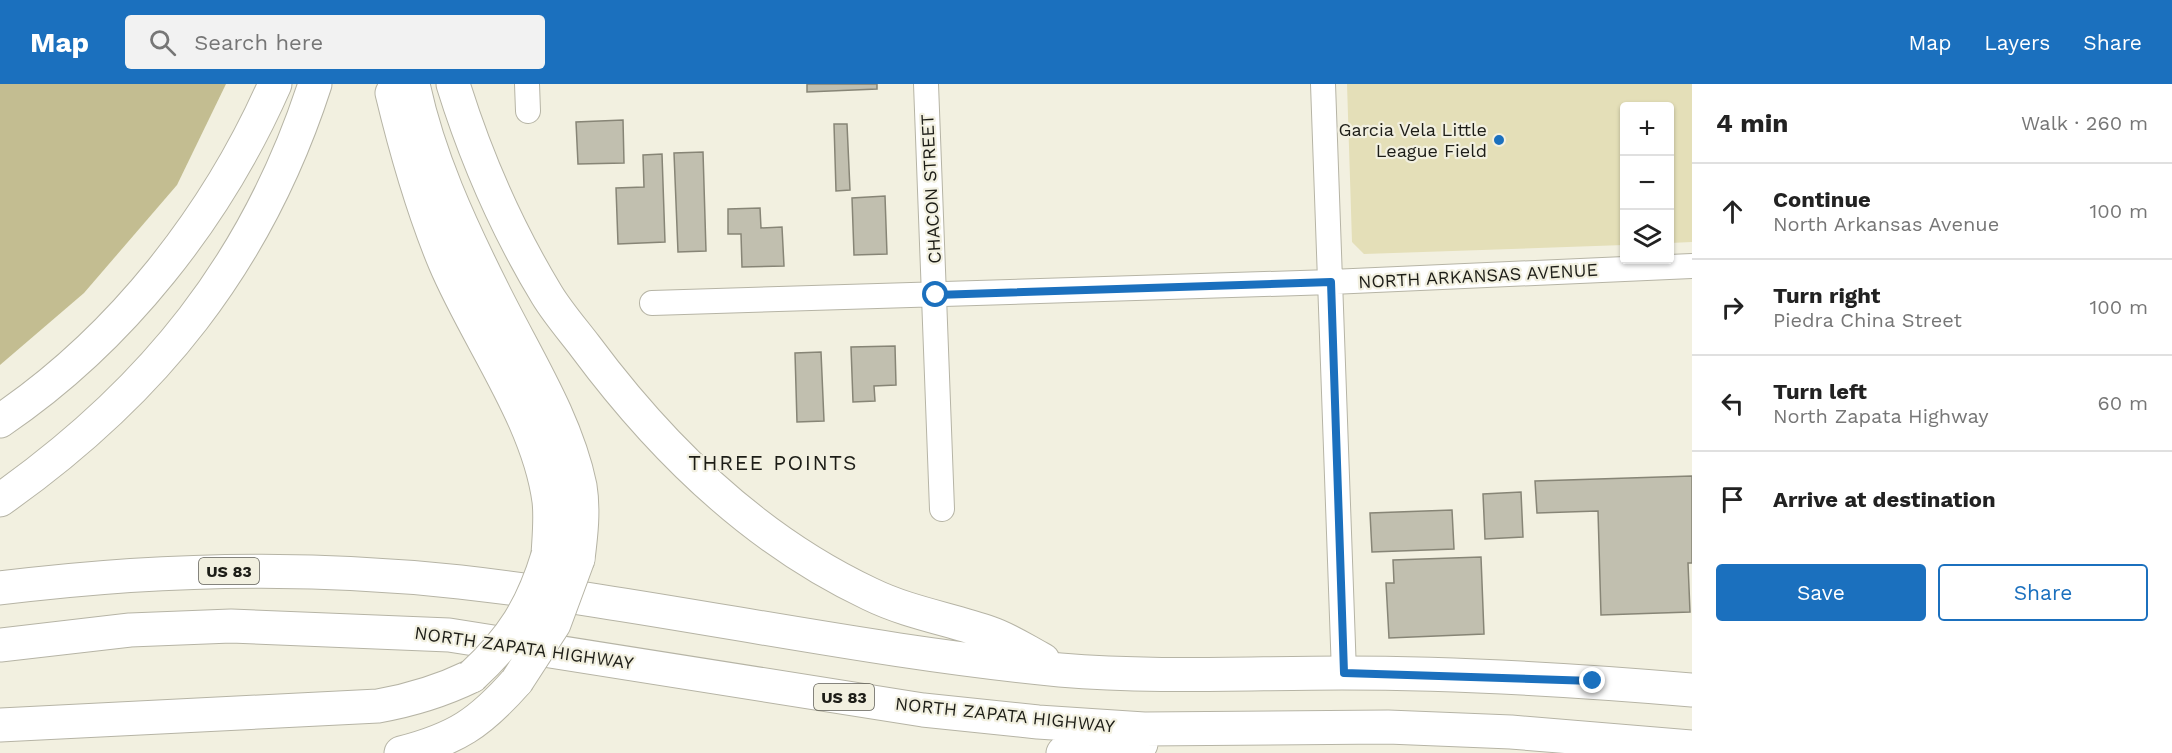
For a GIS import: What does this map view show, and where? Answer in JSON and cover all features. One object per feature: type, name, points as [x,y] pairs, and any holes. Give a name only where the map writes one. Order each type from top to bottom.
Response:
[{"type":"main road","points":[[0,421],[73,363],[124,313],[177,250],[225,183],[257,125],[275,84]]},
{"type":"main road","points":[[0,500],[54,462],[125,398],[184,333],[232,262],[277,183],[300,131],[315,84]]},
{"type":"main road","points":[[391,84],[410,167],[446,264],[532,438],[543,471],[563,557],[555,624],[517,681],[488,713],[461,731],[434,745],[401,753]]},
{"type":"main road","points":[[0,725],[378,706],[421,697],[472,676],[502,648],[521,622],[539,586],[563,557],[582,523],[580,487],[570,451],[555,415],[492,289],[444,185],[419,113],[413,84]]},
{"type":"main road","points":[[453,84],[468,130],[499,206],[548,296],[618,391],[674,452],[736,507],[796,554],[870,595],[932,618],[991,633],[1064,670]]},
{"type":"main road","name":"US 83","points":[[0,588],[123,576],[220,571],[351,575],[458,582],[900,651],[1064,670],[1150,674],[1344,673],[1593,681],[1692,690]]},
{"type":"main road","name":"NORTH ZAPATA HIGHWAY","points":[[0,645],[130,630],[231,626],[449,635],[923,710],[1038,722],[1144,729],[1388,727],[1512,732],[1692,747]]},
{"type":"main road","points":[[1062,753],[1276,728]]},
{"type":"street","points":[[527,84],[528,111]]},
{"type":"street","name":"CHACON STREET","points":[[926,84],[936,295],[942,509]]},
{"type":"street","points":[[1323,84],[1344,673]]},
{"type":"street","name":"NORTH ARKANSAS AVENUE","points":[[652,303],[1331,282],[1692,266]]},
{"type":"shaded area","points":[[0,84],[226,84],[177,185],[84,293],[0,365]]},
{"type":"shaded area","points":[[1347,84],[1692,84],[1692,242],[1674,243],[1674,102],[1620,102],[1620,245],[1364,254],[1352,242]]},
{"type":"building","points":[[807,84],[877,84],[877,89],[807,92]]},
{"type":"building","points":[[623,120],[624,163],[578,164],[576,122]]},
{"type":"building","points":[[834,124],[847,124],[850,190],[836,191]]},
{"type":"building","points":[[703,152],[706,251],[678,252],[674,153]]},
{"type":"building","points":[[662,154],[665,242],[618,244],[616,188],[644,187],[643,155]]},
{"type":"building","points":[[885,196],[887,254],[854,255],[852,198]]},
{"type":"building","points":[[760,208],[761,228],[782,227],[784,266],[742,267],[741,234],[728,234],[728,209]]},
{"type":"building","points":[[895,346],[896,385],[874,386],[875,401],[853,402],[851,347]]},
{"type":"building","points":[[821,352],[824,421],[797,422],[795,353]]},
{"type":"building","points":[[1692,476],[1692,563],[1688,563],[1690,612],[1601,615],[1598,511],[1537,513],[1535,481]]},
{"type":"building","points":[[1521,492],[1523,537],[1485,539],[1483,494]]},
{"type":"building","points":[[1452,510],[1454,549],[1372,552],[1370,513]]},
{"type":"building","points":[[1481,557],[1484,634],[1389,638],[1386,583],[1394,583],[1393,560]]},
{"type":"place","name":"Garcia Vela Little League Field","points":[[1499,140]]},
{"type":"district","name":"THREE POINTS","points":[[773,463]]},
{"type":"route","points":[[936,295],[1331,282],[1344,673],[1439,674],[1593,681]]}]
